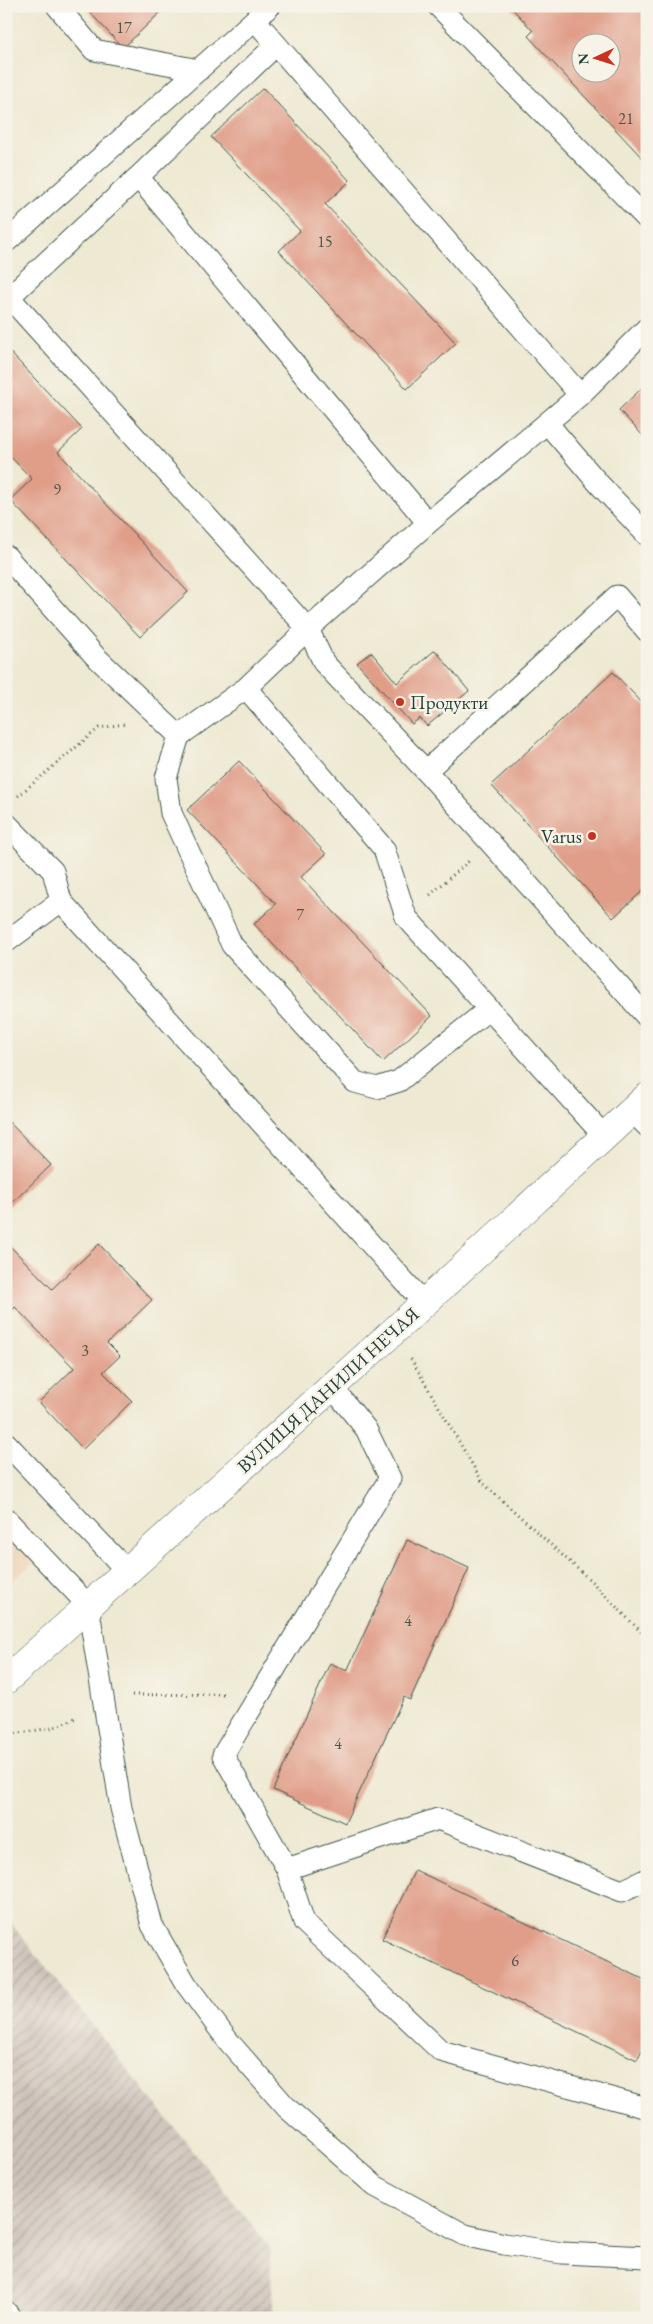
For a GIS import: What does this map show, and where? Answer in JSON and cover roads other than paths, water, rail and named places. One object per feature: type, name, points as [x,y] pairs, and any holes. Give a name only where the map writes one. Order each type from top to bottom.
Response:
[{"type":"street","name":"ВУЛИЦЯ ДАНИЛИ НЕЧАЯ","points":[[6,1680],[126,1570],[395,1330],[604,1136],[642,1111]]},
{"type":"lane","points":[[57,6],[94,50],[199,70]]},
{"type":"lane","points":[[438,6],[647,219]]},
{"type":"lane","points":[[6,242],[262,13],[276,45],[580,395]]},
{"type":"lane","points":[[276,45],[8,298],[308,629],[324,663],[426,771],[647,1017]]},
{"type":"lane","points":[[138,177],[428,523]]},
{"type":"lane","points":[[489,1009],[399,1081],[377,1088],[355,1082],[232,945],[171,813],[166,778],[179,736],[246,688],[308,629],[428,523],[580,395],[647,328]]},
{"type":"lane","points":[[547,423],[599,484],[647,535]]},
{"type":"lane","points":[[6,556],[95,656],[179,736]]},
{"type":"lane","points":[[426,771],[617,596],[647,631]]},
{"type":"lane","points":[[246,688],[384,849],[406,917],[604,1136]]},
{"type":"lane","points":[[6,823],[53,871],[61,901],[424,1303]]},
{"type":"lane","points":[[6,942],[61,901]]},
{"type":"lane","points":[[332,1387],[366,1429],[390,1478],[259,1693],[223,1756],[287,1869],[304,1922],[441,2051],[647,2108]]},
{"type":"lane","points":[[6,1443],[126,1570]]},
{"type":"lane","points":[[6,1519],[88,1605],[121,1808],[152,1925],[186,1984],[229,2042],[287,2108],[376,2186],[466,2235],[504,2244],[562,2253],[647,2256]]},
{"type":"lane","points":[[287,1869],[438,1819],[622,1890],[647,1879]]},
{"type":"place","name":"Продукти","points":[[400,702]]},
{"type":"place","name":"Varus","points":[[592,836]]}]
